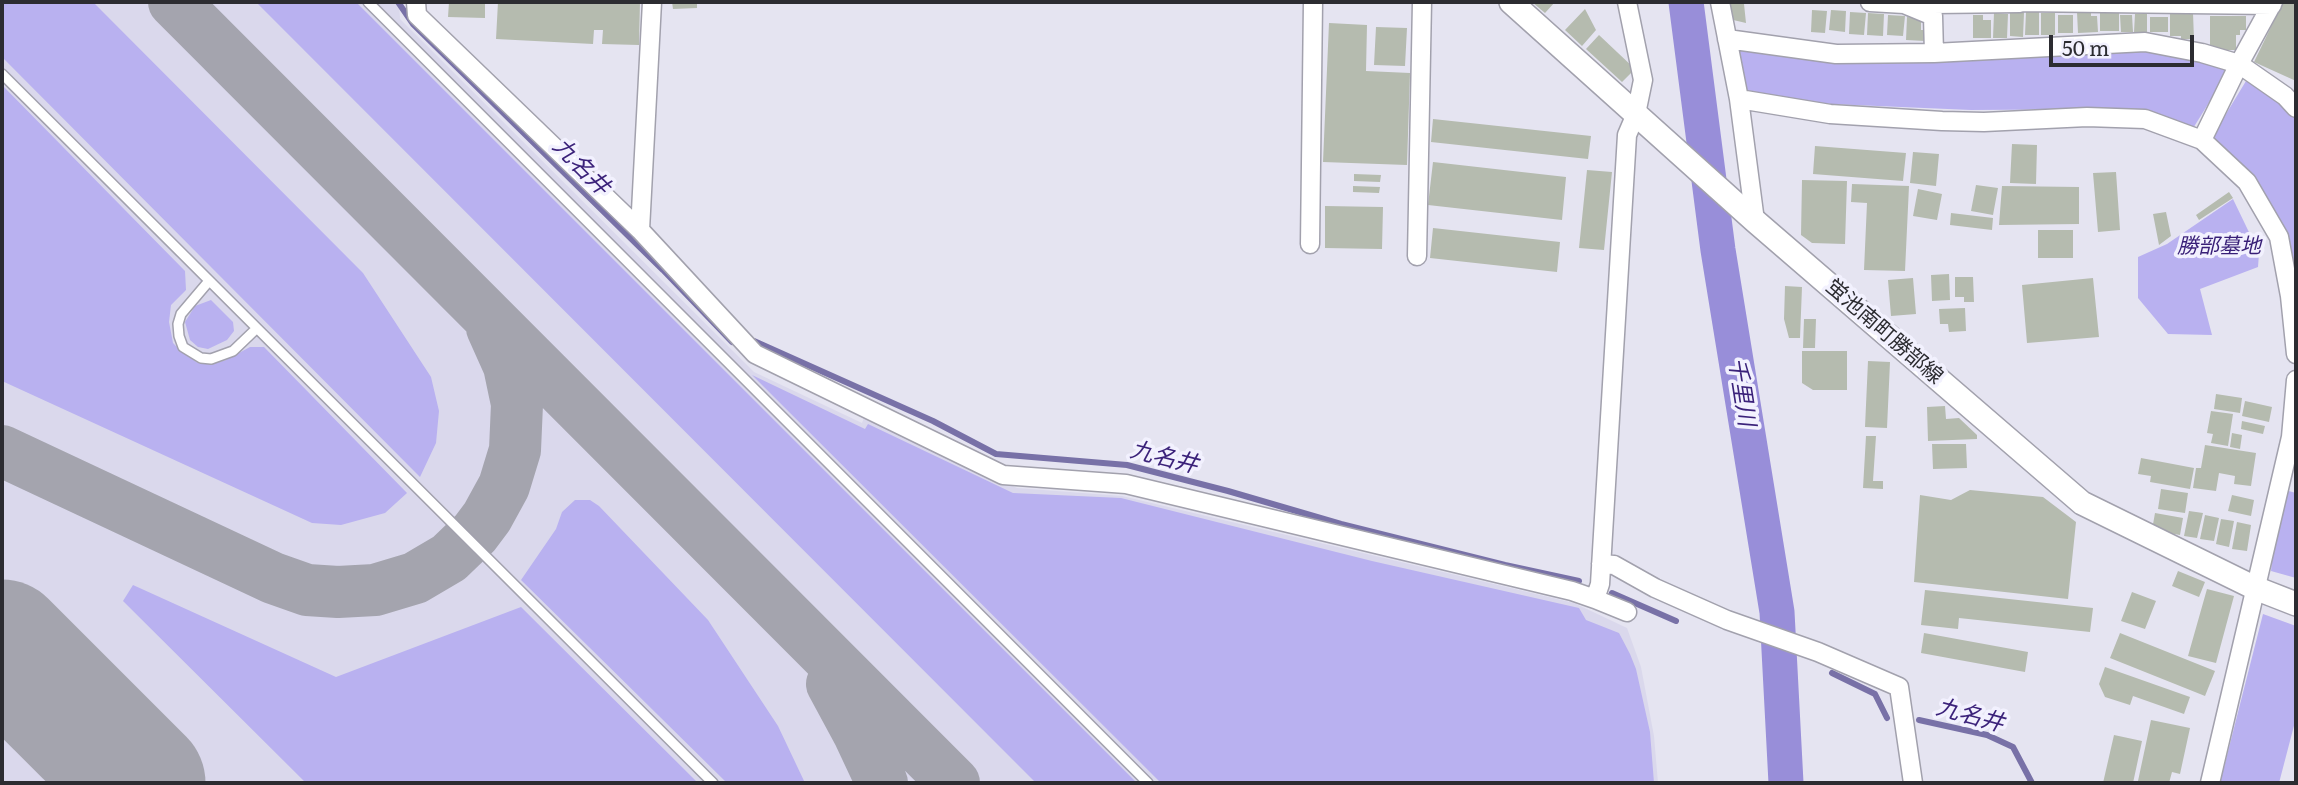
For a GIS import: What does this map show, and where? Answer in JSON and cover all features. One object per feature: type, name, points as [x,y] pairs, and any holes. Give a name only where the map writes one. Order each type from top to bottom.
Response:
[{"type":"street","points":[[416,2],[417,15],[639,230],[755,354],[1003,475],[1126,484],[1572,591],[1627,612]]},
{"type":"street","points":[[639,230],[652,2]]},
{"type":"street","points":[[1310,244],[1313,2]]},
{"type":"street","points":[[1417,256],[1422,2]]},
{"type":"street","name":"蛍池南町勝部線","points":[[1511,2],[1749,215],[2082,503],[2255,588],[2296,604]]},
{"type":"street","points":[[1595,599],[1600,584],[1627,135],[1636,114],[1643,80],[1628,2]]},
{"type":"street","points":[[1720,2],[1739,99],[1749,215]]},
{"type":"street","points":[[1870,2],[1933,7],[2093,2],[2272,3],[2202,140]]},
{"type":"street","points":[[1933,7],[1934,53]]},
{"type":"street","points":[[1727,39],[1836,54],[1934,53],[2145,42],[2202,53],[2239,64],[2285,96],[2296,107]]},
{"type":"street","points":[[1739,99],[1830,114],[1942,121],[1984,122],[2087,117],[2145,119],[2202,140],[2247,182],[2279,237],[2290,296],[2296,354]]},
{"type":"street","points":[[2210,783],[2291,437],[2296,380]]},
{"type":"street","points":[[1601,564],[1614,565],[1655,588],[1727,620],[1812,650],[1899,687],[1913,783]]},
{"type":"lane","points":[[368,2],[1148,783]]},
{"type":"lane","points":[[2,75],[713,783]]},
{"type":"lane","points":[[209,281],[181,314],[178,336],[183,347],[201,358],[211,359],[233,351],[256,329]]},
{"type":"shaded area","points":[[2,2],[399,2],[400,19],[754,372],[862,423],[864,418],[1017,488],[1122,496],[1574,603],[1627,628],[1641,667],[1654,736],[1658,783],[2,783]]},
{"type":"green space","points":[[2,2],[93,2],[363,273],[431,377],[439,411],[436,443],[420,477],[2,57]]},
{"type":"green space","points":[[256,2],[356,2],[1137,783],[1036,783]]},
{"type":"green space","points":[[1733,45],[2145,49],[2231,67],[2192,130],[2132,109],[1971,110],[1831,104],[1743,94]]},
{"type":"green space","points":[[2246,81],[2282,104],[2296,119],[2296,281],[2286,235],[2212,137]]},
{"type":"green space","points":[[2,85],[185,271],[186,290],[171,305],[169,322],[173,343],[198,363],[213,364],[250,347],[264,347],[407,493],[385,513],[341,525],[312,523],[2,381]]},
{"type":"green space","name":"勝部墓地","points":[[2233,199],[2259,253],[2258,267],[2200,289],[2212,335],[2168,334],[2138,298],[2138,257],[2167,244]]},
{"type":"green space","points":[[211,300],[233,322],[234,331],[227,340],[208,349],[198,347],[190,340],[185,322],[195,306]]},
{"type":"green space","points":[[752,375],[865,429],[868,424],[1013,493],[1121,498],[1372,561],[1579,608],[1586,620],[1619,633],[1630,654],[1650,732],[1654,783],[1161,783]]},
{"type":"green space","points":[[2285,490],[2296,493],[2296,578],[2271,571],[2274,538]]},
{"type":"green space","points":[[575,500],[590,500],[599,506],[708,620],[778,726],[805,783],[727,783],[521,580],[556,529],[562,512]]},
{"type":"green space","points":[[133,585],[336,677],[521,607],[698,783],[306,783],[123,601]]},
{"type":"green space","points":[[2263,614],[2296,626],[2296,718],[2279,783],[2220,783]]},
{"type":"building","points":[[449,2],[485,2],[485,18],[448,17]]},
{"type":"building","points":[[498,2],[640,2],[639,45],[602,44],[603,30],[594,30],[593,44],[496,39]]},
{"type":"building","points":[[672,2],[697,2],[697,8],[673,9]]},
{"type":"building","points":[[1532,2],[1555,2],[1545,13]]},
{"type":"building","points":[[1726,2],[1744,4],[1746,23],[1729,19]]},
{"type":"building","points":[[2283,2],[2296,2],[2296,81],[2254,62]]},
{"type":"building","points":[[1585,9],[1596,30],[1582,46],[1565,30]]},
{"type":"building","points":[[1812,10],[1827,11],[1825,33],[1811,32]]},
{"type":"building","points":[[1831,10],[1846,11],[1845,32],[1829,30]]},
{"type":"building","points":[[1850,12],[1866,13],[1864,35],[1849,34]]},
{"type":"building","points":[[2010,12],[2024,13],[2023,37],[2010,36]]},
{"type":"building","points":[[2026,12],[2039,12],[2039,35],[2025,35]]},
{"type":"building","points":[[2077,12],[2091,12],[2091,16],[2097,16],[2098,32],[2078,33]]},
{"type":"building","points":[[1868,13],[1884,14],[1883,36],[1867,35]]},
{"type":"building","points":[[1994,13],[2008,14],[2007,38],[1993,38]]},
{"type":"building","points":[[2041,13],[2055,13],[2055,35],[2041,35]]},
{"type":"building","points":[[2100,13],[2119,13],[2119,31],[2100,31]]},
{"type":"building","points":[[2193,13],[2194,39],[2170,36],[2170,14]]},
{"type":"building","points":[[2135,14],[2147,14],[2147,32],[2134,32]]},
{"type":"building","points":[[1888,15],[1905,16],[1903,36],[1887,35]]},
{"type":"building","points":[[1973,15],[1983,15],[1983,20],[1991,20],[1991,38],[1973,38]]},
{"type":"building","points":[[2058,15],[2073,15],[2073,33],[2058,33]]},
{"type":"building","points":[[2120,15],[2132,15],[2133,32],[2121,32]]},
{"type":"building","points":[[2210,16],[2246,16],[2246,30],[2240,30],[2240,35],[2236,35],[2236,50],[2222,50],[2210,45]]},
{"type":"building","points":[[1907,17],[1921,18],[1925,41],[1906,40]]},
{"type":"building","points":[[2150,17],[2168,17],[2168,32],[2150,32]]},
{"type":"building","points":[[1329,23],[1367,25],[1366,71],[1410,73],[1407,165],[1323,162]]},
{"type":"building","points":[[1376,27],[1407,28],[1405,66],[1374,65]]},
{"type":"building","points":[[1599,35],[1635,69],[1622,82],[1586,49]]},
{"type":"building","points":[[1433,119],[1591,136],[1588,159],[1431,142]]},
{"type":"building","points":[[2012,144],[2037,145],[2036,184],[2010,183]]},
{"type":"building","points":[[1815,146],[1906,153],[1903,181],[1813,174]]},
{"type":"building","points":[[1913,152],[1939,154],[1936,186],[1910,183]]},
{"type":"building","points":[[1433,162],[1566,177],[1562,220],[1428,205]]},
{"type":"building","points":[[1587,170],[1612,172],[1604,250],[1579,248]]},
{"type":"building","points":[[2116,172],[2120,230],[2098,232],[2093,173]]},
{"type":"building","points":[[1354,174],[1381,175],[1380,182],[1354,181]]},
{"type":"building","points":[[1802,180],[1847,181],[1845,244],[1812,243],[1801,235]]},
{"type":"building","points":[[1852,184],[1909,186],[1905,271],[1864,270],[1867,203],[1851,202]]},
{"type":"building","points":[[1976,185],[1998,188],[1993,215],[1971,211]]},
{"type":"building","points":[[1353,186],[1380,187],[1379,193],[1353,192]]},
{"type":"building","points":[[2002,186],[2079,187],[2079,224],[1999,225]]},
{"type":"building","points":[[1918,189],[1942,194],[1937,220],[1913,216]]},
{"type":"building","points":[[2229,192],[2233,198],[2199,220],[2196,215]]},
{"type":"building","points":[[1325,206],[1383,207],[1382,249],[1325,248]]},
{"type":"building","points":[[2166,212],[2171,236],[2159,245],[2153,214]]},
{"type":"building","points":[[1951,213],[1993,218],[1992,230],[1950,225]]},
{"type":"building","points":[[1433,228],[1560,242],[1557,272],[1430,258]]},
{"type":"building","points":[[2038,230],[2073,230],[2073,258],[2038,258]]},
{"type":"building","points":[[1949,274],[1950,300],[1932,301],[1931,275]]},
{"type":"building","points":[[1955,277],[1973,277],[1974,302],[1964,302],[1964,297],[1955,297]]},
{"type":"building","points":[[1913,278],[1916,314],[1891,316],[1888,280]]},
{"type":"building","points":[[2093,278],[2099,337],[2027,343],[2022,285]]},
{"type":"building","points":[[1785,286],[1802,287],[1800,338],[1789,338],[1784,319]]},
{"type":"building","points":[[1965,308],[1966,331],[1949,332],[1948,324],[1940,324],[1939,309]]},
{"type":"building","points":[[1804,319],[1816,319],[1815,348],[1803,348]]},
{"type":"building","points":[[1802,351],[1847,351],[1847,390],[1813,390],[1802,383]]},
{"type":"building","points":[[1868,361],[1890,362],[1887,428],[1865,427]]},
{"type":"building","points":[[2216,394],[2242,398],[2240,413],[2214,409]]},
{"type":"building","points":[[2245,401],[2272,407],[2269,422],[2242,416]]},
{"type":"building","points":[[1945,406],[1946,419],[1959,418],[1977,435],[1977,439],[1928,441],[1927,407]]},
{"type":"building","points":[[2211,411],[2233,414],[2228,446],[2211,443],[2213,434],[2207,433]]},
{"type":"building","points":[[2242,421],[2265,426],[2263,434],[2241,429]]},
{"type":"building","points":[[2232,433],[2242,435],[2240,449],[2230,447]]},
{"type":"building","points":[[1866,436],[1876,436],[1873,481],[1883,481],[1883,489],[1863,488]]},
{"type":"building","points":[[1932,444],[1966,444],[1967,468],[1933,469]]},
{"type":"building","points":[[2205,445],[2256,453],[2251,486],[2234,484],[2235,476],[2219,473],[2216,491],[2193,488],[2196,468],[2201,468]]},
{"type":"building","points":[[2141,458],[2194,468],[2190,489],[2150,482],[2151,476],[2138,474]]},
{"type":"building","points":[[2161,489],[2188,493],[2185,513],[2158,509]]},
{"type":"building","points":[[1970,490],[2043,497],[2076,522],[2068,599],[1914,582],[1920,495],[1951,500]]},
{"type":"building","points":[[2232,495],[2254,500],[2251,516],[2228,511]]},
{"type":"building","points":[[2189,511],[2203,513],[2197,538],[2184,536]]},
{"type":"building","points":[[2155,513],[2183,518],[2180,535],[2152,530]]},
{"type":"building","points":[[2205,515],[2219,518],[2214,541],[2200,539]]},
{"type":"building","points":[[2221,519],[2234,521],[2229,547],[2216,544]]},
{"type":"building","points":[[2237,522],[2251,525],[2247,551],[2232,549]]},
{"type":"building","points":[[2178,571],[2205,582],[2199,597],[2172,586]]},
{"type":"building","points":[[2207,589],[2234,596],[2216,663],[2188,656]]},
{"type":"building","points":[[1925,590],[2093,608],[2090,632],[1959,618],[1958,629],[1921,625]]},
{"type":"building","points":[[2132,592],[2156,601],[2145,629],[2121,621]]},
{"type":"building","points":[[1924,633],[2028,652],[2025,672],[1921,653]]},
{"type":"building","points":[[2120,633],[2215,671],[2205,696],[2110,658]]},
{"type":"building","points":[[2105,667],[2190,697],[2184,714],[2133,696],[2130,705],[2105,697],[2099,684]]},
{"type":"building","points":[[2151,720],[2190,728],[2180,774],[2172,772],[2169,783],[2138,781]]},
{"type":"building","points":[[2114,735],[2142,741],[2133,783],[2103,783]]},
{"type":"waterway","name":"九名井","points":[[398,2],[413,24],[663,270],[732,342]]},
{"type":"waterway","name":"千里川","points":[[1686,2],[1718,250],[1777,612],[1786,783]]},
{"type":"waterway","name":"九名井","points":[[754,341],[933,421],[996,454],[1127,465],[1341,524],[1579,581]]},
{"type":"waterway","name":"九名井","points":[[1612,593],[1676,621]]},
{"type":"waterway","name":"九名井","points":[[1832,673],[1875,694],[1887,718]]},
{"type":"waterway","name":"九名井","points":[[1919,720],[1987,735],[2013,747],[2032,783]]},
{"type":"taxiway","points":[[174,2],[954,783]]},
{"type":"taxiway","points":[[2,451],[273,578],[307,590],[375,590],[415,578],[449,558],[475,533],[504,486],[515,450],[517,404],[509,366],[492,328]]},
{"type":"taxiway","points":[[832,684],[882,783]]},
{"type":"runway","points":[[2,645],[140,783]]}]
